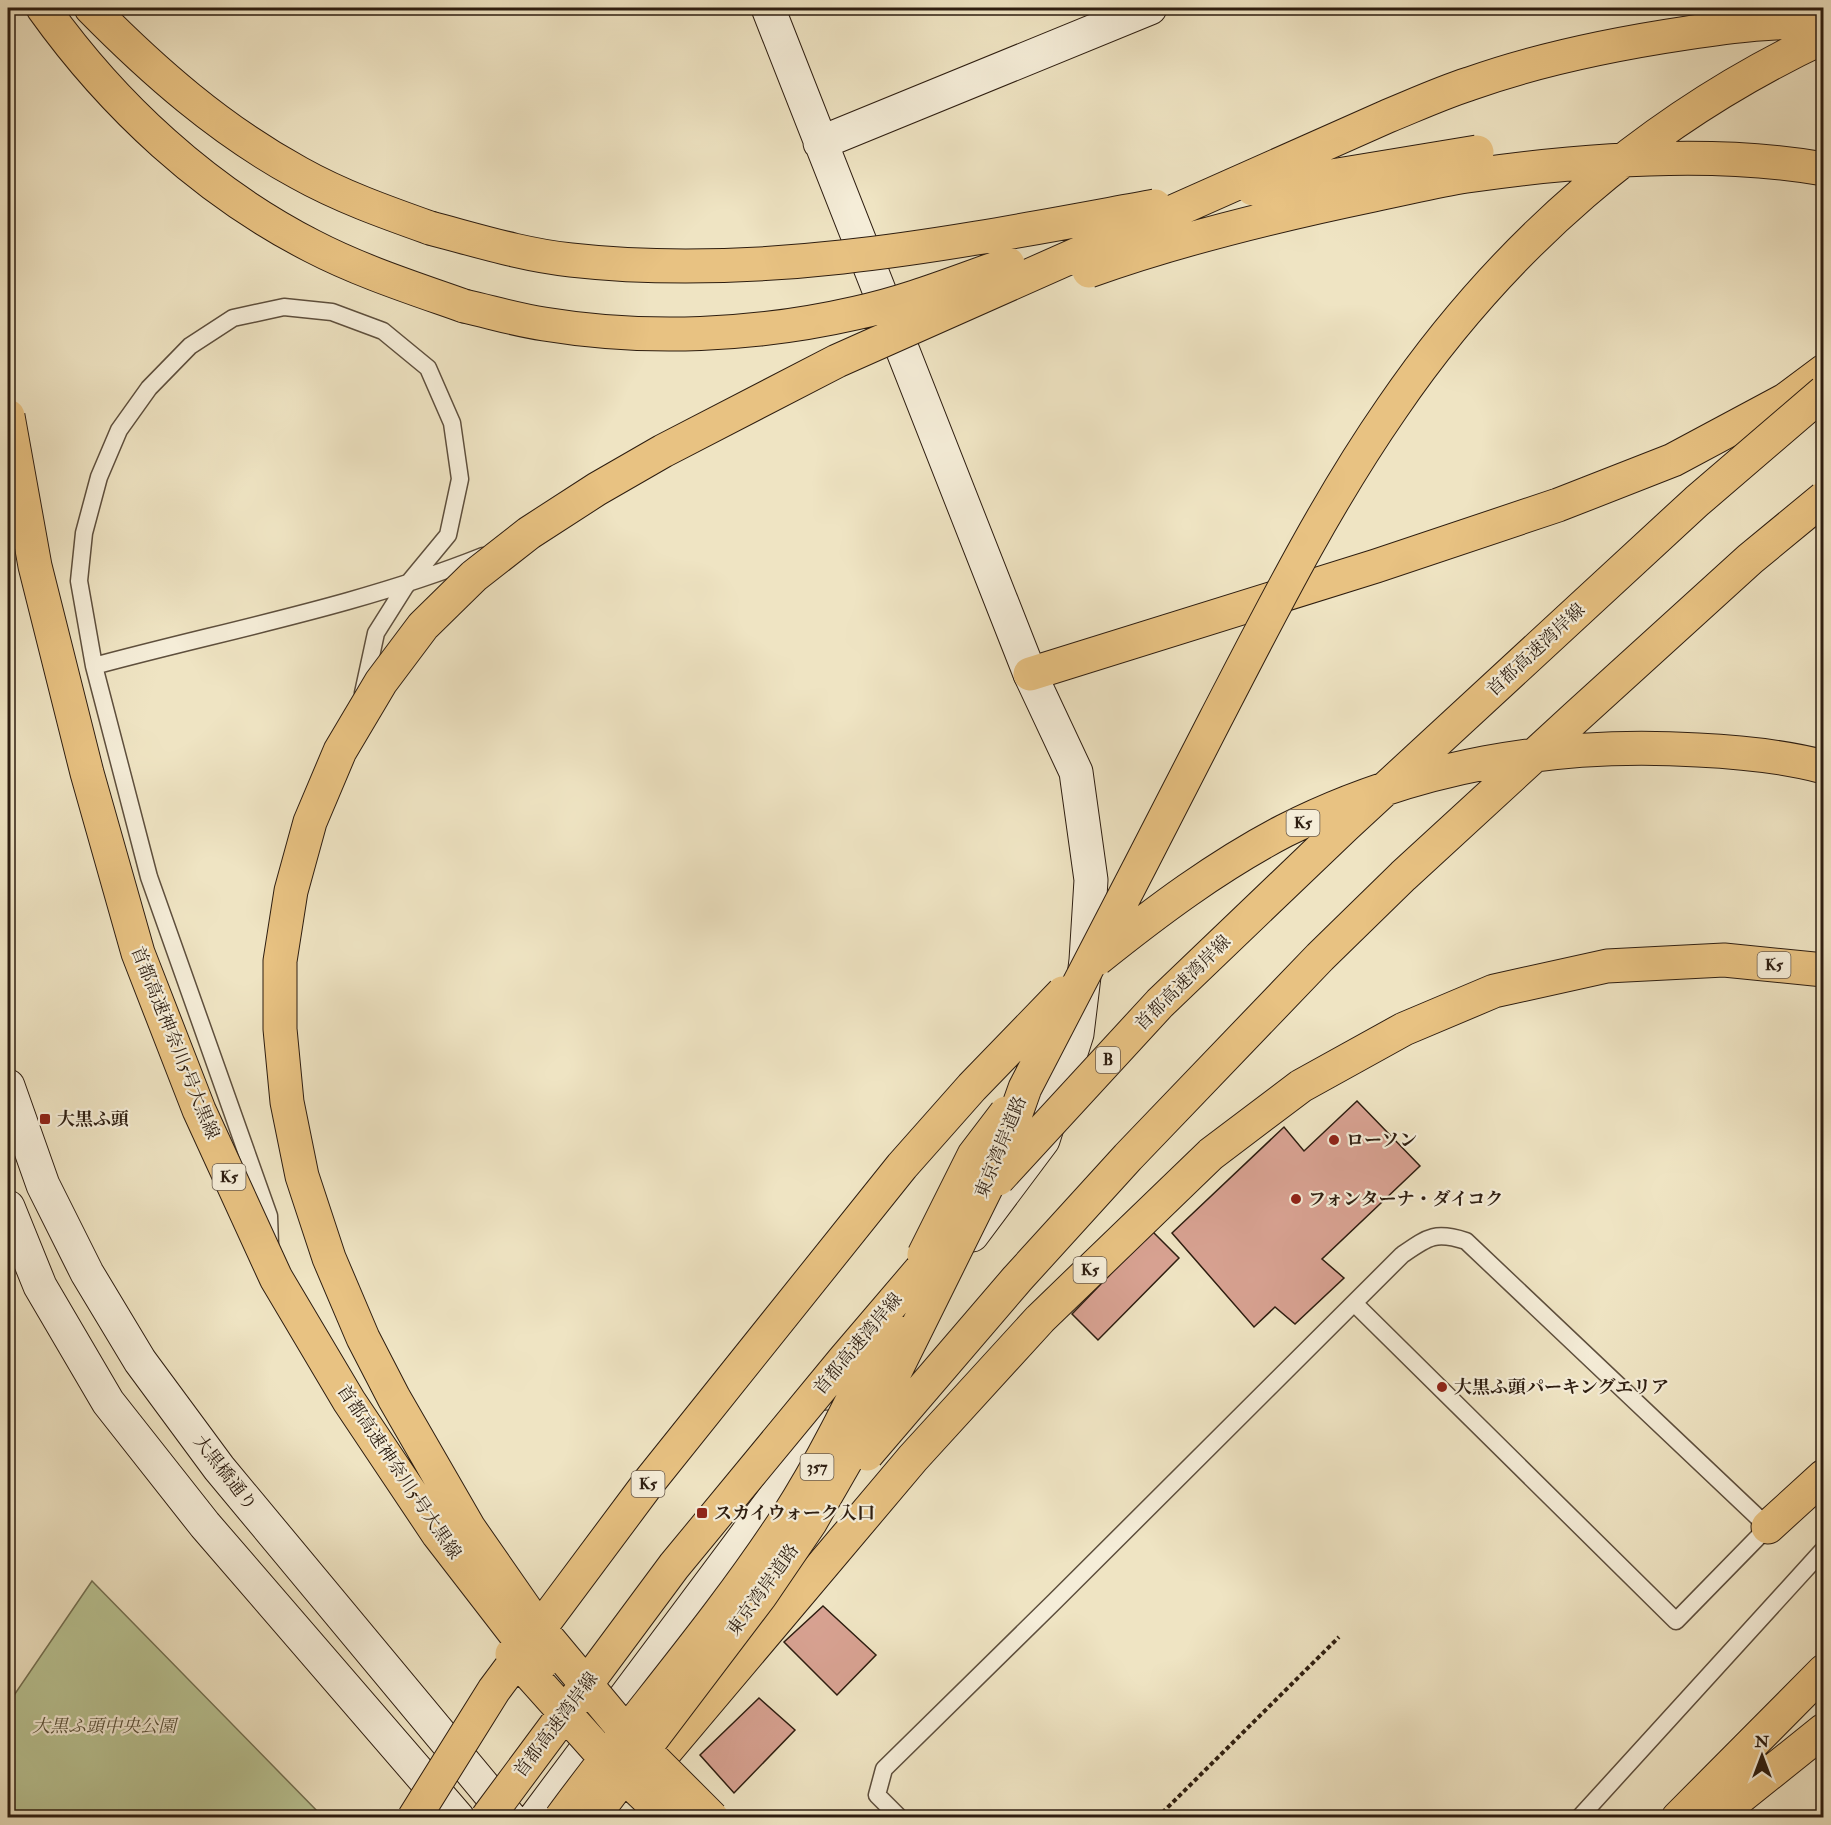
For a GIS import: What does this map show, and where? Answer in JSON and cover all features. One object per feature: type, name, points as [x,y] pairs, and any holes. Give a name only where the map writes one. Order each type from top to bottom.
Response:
[{"type":"highway","points":[[43,8],[73,50],[131,112],[188,164],[249,211],[313,247],[384,278],[464,306],[544,324],[627,333],[705,334],[779,328],[859,313],[1021,260],[1228,174],[1388,116]]},
{"type":"highway","points":[[91,8],[132,50],[185,96],[238,136],[298,173],[363,204],[430,228],[497,246],[570,260],[652,265],[739,264],[847,256],[968,240],[1477,152],[1590,142],[1671,145],[1738,160]]},
{"type":"highway","points":[[712,1818],[625,1731],[535,1623],[469,1528],[394,1398],[363,1338],[329,1258],[302,1176],[287,1102],[280,1029],[280,961],[291,891],[310,822],[340,751],[381,682],[423,626],[474,576],[517,543],[606,483],[837,361],[1388,116],[1469,83],[1548,60],[1633,41],[1717,28],[1802,21],[1824,23]]},
{"type":"highway","points":[[1025,1088],[1301,557],[1391,409],[1436,346],[1488,284],[1544,227],[1604,175],[1668,125],[1774,60],[1824,37]]},
{"type":"highway","points":[[732,1818],[635,1720],[545,1611],[488,1528],[420,1416],[382,1343],[340,1245],[316,1169],[301,1098],[294,1027],[295,958],[306,893],[324,825],[351,760],[387,700],[432,638],[482,589],[538,546],[604,502],[672,463],[845,373],[937,329],[1030,291],[1135,255],[1233,227],[1338,202],[1466,176],[1651,159],[1738,160],[1824,169]]},
{"type":"highway","points":[[1030,674],[1376,566],[1558,505],[1673,460],[1785,400],[1824,371]]},
{"type":"highway","name":"首都高速湾岸線","points":[[487,1818],[674,1566],[843,1361],[1003,1174],[1160,1004],[1345,826],[1697,501],[1824,392]]},
{"type":"highway","name":"首都高速神奈川5号大黒線","points":[[8,416],[35,566],[87,773],[138,953],[199,1110],[276,1278],[349,1401],[438,1534],[523,1644],[617,1749],[690,1818]]},
{"type":"highway","points":[[577,1818],[706,1649],[863,1458],[1017,1279],[1128,1157],[1231,1048],[1402,876],[1742,567],[1824,498]]},
{"type":"highway","name":"首都高速神奈川5号大黒線","points":[[8,505],[20,571],[71,779],[126,968],[190,1131],[270,1300],[338,1416],[423,1541],[511,1653],[606,1759],[668,1818]]},
{"type":"highway","name":"K5","points":[[414,1818],[494,1690],[649,1482],[902,1166],[972,1087],[1036,1020],[1094,962],[1150,917],[1212,872],[1285,831],[1354,800],[1426,775],[1506,758],[1585,749],[1662,748],[1739,752],[1824,767]]},
{"type":"highway","name":"K5","points":[[610,1818],[913,1458],[1040,1319],[1211,1154],[1301,1086],[1404,1029],[1494,992],[1607,966],[1724,960],[1824,970]]},
{"type":"highway","name":"東京湾岸道路","points":[[561,1818],[736,1589],[786,1518],[826,1451],[974,1155],[1025,1088]]},
{"type":"highway","name":"東京湾岸道路","points":[[592,1818],[761,1595],[810,1523],[883,1396],[998,1164],[1025,1088]]},
{"type":"highway","points":[[1768,1527],[1824,1476]]},
{"type":"highway","points":[[1678,1818],[1824,1671]]},
{"type":"highway","points":[[1714,1818],[1824,1730]]},
{"type":"street","points":[[535,1818],[1043,1140],[1077,1034],[1086,960],[1091,880],[1076,772],[1030,674],[768,8]]},
{"type":"street","points":[[820,143],[1150,8]]},
{"type":"street","name":"大黒橋通り","points":[[8,1086],[43,1185],[87,1273],[140,1361],[219,1468],[510,1818]]},
{"type":"street","points":[[8,1207],[40,1286],[108,1402],[204,1525],[458,1818]]},
{"type":"lane","points":[[270,1300],[269,1215],[149,877],[94,666],[79,581],[84,533],[99,477],[120,430],[149,388],[190,346],[234,318],[284,307],[332,312],[383,331],[428,368],[452,423],[460,479],[448,535],[405,587],[375,633],[346,773]]},
{"type":"lane","points":[[94,666],[321,608],[432,576],[517,543]]},
{"type":"lane","points":[[900,1818],[877,1794],[884,1769],[1402,1255],[1426,1239],[1448,1235],[1466,1241],[1768,1527],[1676,1621],[1354,1303]]},
{"type":"lane","points":[[1579,1818],[1824,1549]]},
{"type":"path","points":[[1157,1818],[1339,1637]]},
{"type":"green space","name":"大黒ふ頭中央公園","points":[[92,1581],[323,1817],[8,1817],[8,1704]]},
{"type":"building","name":"フォンターナ・ダイコク","points":[[1357,1101],[1420,1166],[1322,1259],[1344,1278],[1295,1324],[1275,1307],[1254,1327],[1172,1233],[1284,1127],[1304,1151]]},
{"type":"building","points":[[1152,1231],[1179,1258],[1098,1340],[1072,1314]]},
{"type":"building","points":[[823,1606],[876,1655],[837,1695],[784,1642]]},
{"type":"building","points":[[759,1698],[795,1730],[734,1793],[700,1755]]},
{"type":"place","name":"大黒ふ頭","points":[[45,1119]]},
{"type":"place","name":"ローソン","points":[[1334,1140]]},
{"type":"place","name":"フォンターナ・ダイコク","points":[[1296,1199]]},
{"type":"place","name":"大黒ふ頭パーキングエリア","points":[[1442,1387]]},
{"type":"place","name":"スカイウォーク入口","points":[[702,1513]]}]
